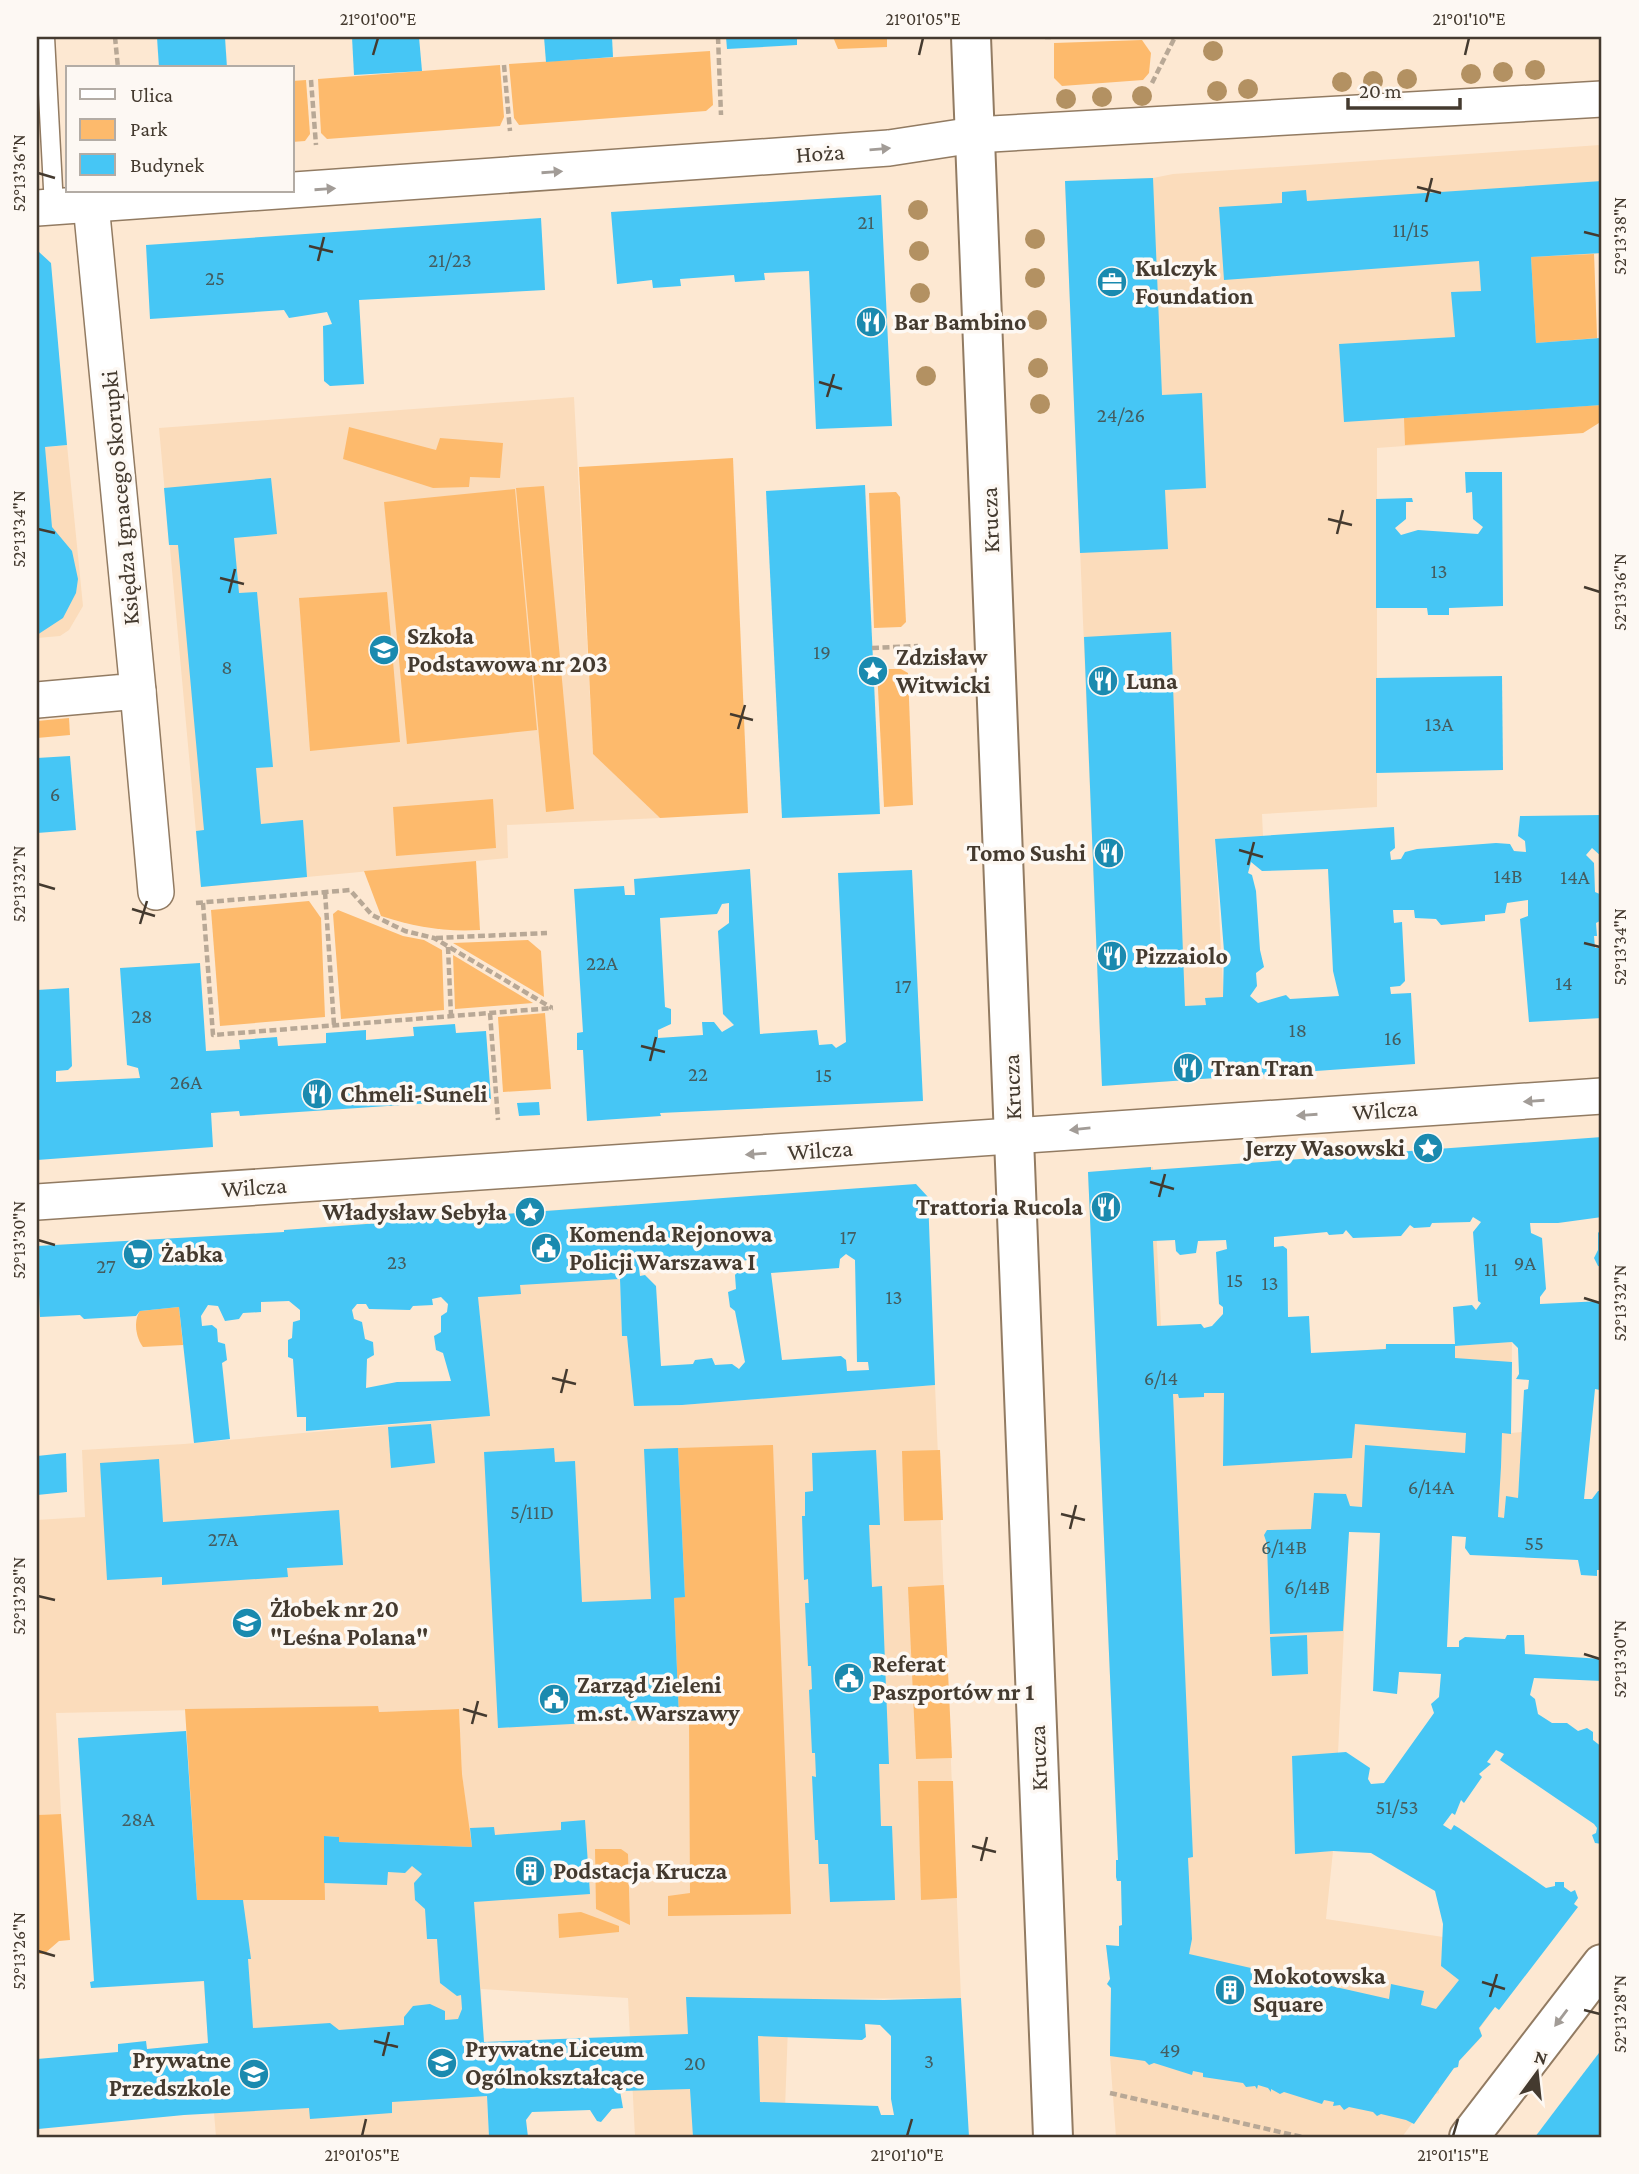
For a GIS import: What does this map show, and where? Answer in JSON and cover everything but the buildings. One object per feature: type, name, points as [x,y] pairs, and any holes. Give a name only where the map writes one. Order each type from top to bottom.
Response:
[{"type":"street","name":"Krucza","points":[[971,37],[1053,2137]]},
{"type":"street","name":"Hoża","points":[[294,190],[889,148],[974,135],[1602,99]]},
{"type":"street","name":"Hoża","points":[[45,207],[263,192]]},
{"type":"street","name":"Księdza Ignacego Skorupki","points":[[92,204],[156,892]]},
{"type":"street","points":[[37,700],[138,691]]},
{"type":"street","name":"Wilcza","points":[[37,1202],[1013,1136],[1093,1128],[1602,1096]]},
{"type":"street","points":[[1469,2137],[1602,1964]]},
{"type":"lane","points":[[45,37],[45,207]]},
{"type":"path","points":[[115,37],[118,66]]},
{"type":"path","points":[[718,37],[721,115]]},
{"type":"path","points":[[1045,37],[1051,37]]},
{"type":"path","points":[[1152,83],[1175,37]]},
{"type":"path","points":[[504,65],[510,131]]},
{"type":"path","points":[[311,80],[316,145]]},
{"type":"path","points":[[872,648],[918,646]]},
{"type":"path","points":[[196,903],[350,890],[372,915],[405,931],[434,938],[547,933]]},
{"type":"path","points":[[325,892],[334,1025]]},
{"type":"path","points":[[203,903],[213,1035],[553,1009],[434,938]]},
{"type":"path","points":[[448,947],[451,1016]]},
{"type":"path","points":[[490,1013],[498,1120]]},
{"type":"path","points":[[1110,2094],[1302,2137]]},
{"type":"shaded area","points":[[1600,145],[1602,253],[1594,254],[1597,338],[1600,338],[1602,366],[1602,421],[1583,433],[1377,448],[1377,807],[1262,814],[1263,836],[1215,839],[1228,1077],[1102,1086],[1065,181],[1153,178],[1173,174]]},
{"type":"shaded area","name":"Szkoła Podstawowa nr 203","points":[[574,397],[593,754],[660,818],[507,825],[508,858],[201,887],[159,428]]},
{"type":"shaded area","points":[[67,445],[83,606],[69,630],[60,636],[37,638],[37,448]]},
{"type":"shaded area","points":[[1153,1167],[1163,1363],[1385,1349],[1386,1344],[1455,1346],[1512,1342],[1511,1433],[1522,1432],[1518,1498],[1506,1497],[1504,1518],[1350,1506],[1338,1753],[1292,1757],[1295,1853],[1333,1851],[1326,1919],[1443,1937],[1441,1966],[1495,2007],[1480,2028],[1482,2036],[1459,2061],[1458,2067],[1453,2069],[1439,2088],[1439,2093],[1433,2095],[1402,2137],[1116,2137],[1110,2056],[1111,1988],[1107,1984],[1110,1979],[1106,1945],[1119,1946],[1119,1926],[1122,1925],[1121,1881],[1116,1877],[1118,1860],[1088,1172]]},
{"type":"shaded area","points":[[617,1205],[622,1335],[627,1336],[635,1406],[682,1405],[935,1385],[961,1998],[789,1999],[784,2137],[635,2137],[628,1998],[481,1989],[489,2137],[216,2137],[197,1900],[325,1900],[324,1836],[471,1847],[462,1774],[459,1709],[378,1712],[378,1706],[56,1713],[61,1814],[37,1815],[37,1520],[85,1517],[82,1450],[184,1444],[489,1416],[470,1217]]},
{"type":"green space","points":[[833,37],[887,37],[887,47],[838,49]]},
{"type":"green space","points":[[1142,40],[1151,53],[1149,73],[1143,80],[1062,86],[1054,78],[1054,43]]},
{"type":"green space","points":[[710,51],[713,105],[706,111],[519,125],[514,118],[509,64]]},
{"type":"green space","points":[[500,65],[504,117],[500,126],[327,139],[321,133],[318,79]]},
{"type":"green space","points":[[306,80],[310,134],[305,141],[294,142],[294,81]]},
{"type":"green space","points":[[1594,254],[1597,338],[1536,343],[1531,257]]},
{"type":"green space","points":[[1602,405],[1602,421],[1583,433],[1405,445],[1404,418]]},
{"type":"green space","points":[[349,427],[436,450],[440,438],[503,443],[500,478],[470,477],[469,487],[433,488],[343,459]]},
{"type":"green space","points":[[733,458],[748,813],[660,818],[593,754],[579,467]]},
{"type":"green space","points":[[544,486],[574,809],[546,812],[516,488]]},
{"type":"green space","points":[[515,489],[537,730],[407,744],[384,502]]},
{"type":"green space","points":[[896,492],[900,497],[906,622],[901,627],[874,628],[869,493]]},
{"type":"green space","points":[[387,592],[400,742],[310,751],[299,598]]},
{"type":"green space","points":[[877,669],[901,669],[908,673],[913,805],[884,807]]},
{"type":"green space","points":[[69,718],[70,735],[37,738],[37,721]]},
{"type":"green space","points":[[493,799],[496,848],[396,856],[393,807]]},
{"type":"green space","points":[[476,861],[480,930],[430,928],[381,916],[364,871]]},
{"type":"green space","points":[[309,901],[321,918],[325,1017],[220,1026],[211,910]]},
{"type":"green space","points":[[338,910],[403,936],[424,940],[442,950],[444,1010],[341,1019],[333,914]]},
{"type":"green space","points":[[528,940],[541,951],[544,997],[453,943]]},
{"type":"green space","points":[[453,955],[533,1003],[455,1009]]},
{"type":"green space","points":[[545,1013],[551,1089],[503,1092],[498,1017]]},
{"type":"green space","points":[[179,1307],[183,1345],[143,1347],[136,1329],[140,1311]]},
{"type":"green space","points":[[773,1445],[791,1914],[668,1916],[668,1896],[690,1893],[689,1719],[679,1718],[674,1598],[685,1596],[678,1448]]},
{"type":"green space","points":[[940,1450],[943,1520],[904,1521],[902,1451]]},
{"type":"green space","points":[[944,1585],[952,1758],[916,1759],[908,1587]]},
{"type":"green space","points":[[378,1706],[379,1712],[459,1709],[462,1774],[472,1847],[339,1842],[338,1837],[324,1836],[325,1900],[197,1900],[185,1709]]},
{"type":"green space","points":[[918,1781],[953,1781],[957,1898],[921,1900]]},
{"type":"green space","points":[[61,1814],[70,1940],[59,1941],[44,1954],[37,1954],[37,1815]]},
{"type":"green space","points":[[595,1849],[621,1849],[628,1854],[630,1925],[596,1909]]},
{"type":"green space","points":[[581,1912],[619,1926],[619,1932],[559,1938],[558,1914]]},
{"type":"place","name":"Kulczyk Foundation","points":[[1112,282]]},
{"type":"place","name":"Bar Bambino","points":[[871,322]]},
{"type":"place","name":"Szkoła Podstawowa nr 203","points":[[384,650]]},
{"type":"place","name":"Zdzisław Witwicki","points":[[873,671]]},
{"type":"place","name":"Luna","points":[[1103,681]]},
{"type":"place","name":"Tomo Sushi","points":[[1109,853]]},
{"type":"place","name":"Pizzaiolo","points":[[1112,956]]},
{"type":"place","name":"Tran Tran","points":[[1188,1068]]},
{"type":"place","name":"Chmeli-Suneli","points":[[317,1094]]},
{"type":"place","name":"Jerzy Wasowski","points":[[1428,1148]]},
{"type":"place","name":"Trattoria Rucola","points":[[1106,1207]]},
{"type":"place","name":"Władysław Sebyła","points":[[530,1212]]},
{"type":"place","name":"Komenda Rejonowa Policji Warszawa I","points":[[546,1248]]},
{"type":"place","name":"Żabka","points":[[138,1254]]},
{"type":"place","name":"Żłobek nr 20 \"Leśna Polana\"","points":[[247,1623]]},
{"type":"place","name":"Referat Paszportów nr 1","points":[[849,1678]]},
{"type":"place","name":"Zarząd Zieleni m.st. Warszawy","points":[[554,1699]]},
{"type":"place","name":"Podstacja Krucza","points":[[530,1871]]},
{"type":"place","name":"Mokotowska Square","points":[[1230,1990]]},
{"type":"place","name":"Prywatne Liceum Ogólnokształcące","points":[[442,2063]]},
{"type":"place","name":"Prywatne Przedszkole","points":[[254,2074]]}]
